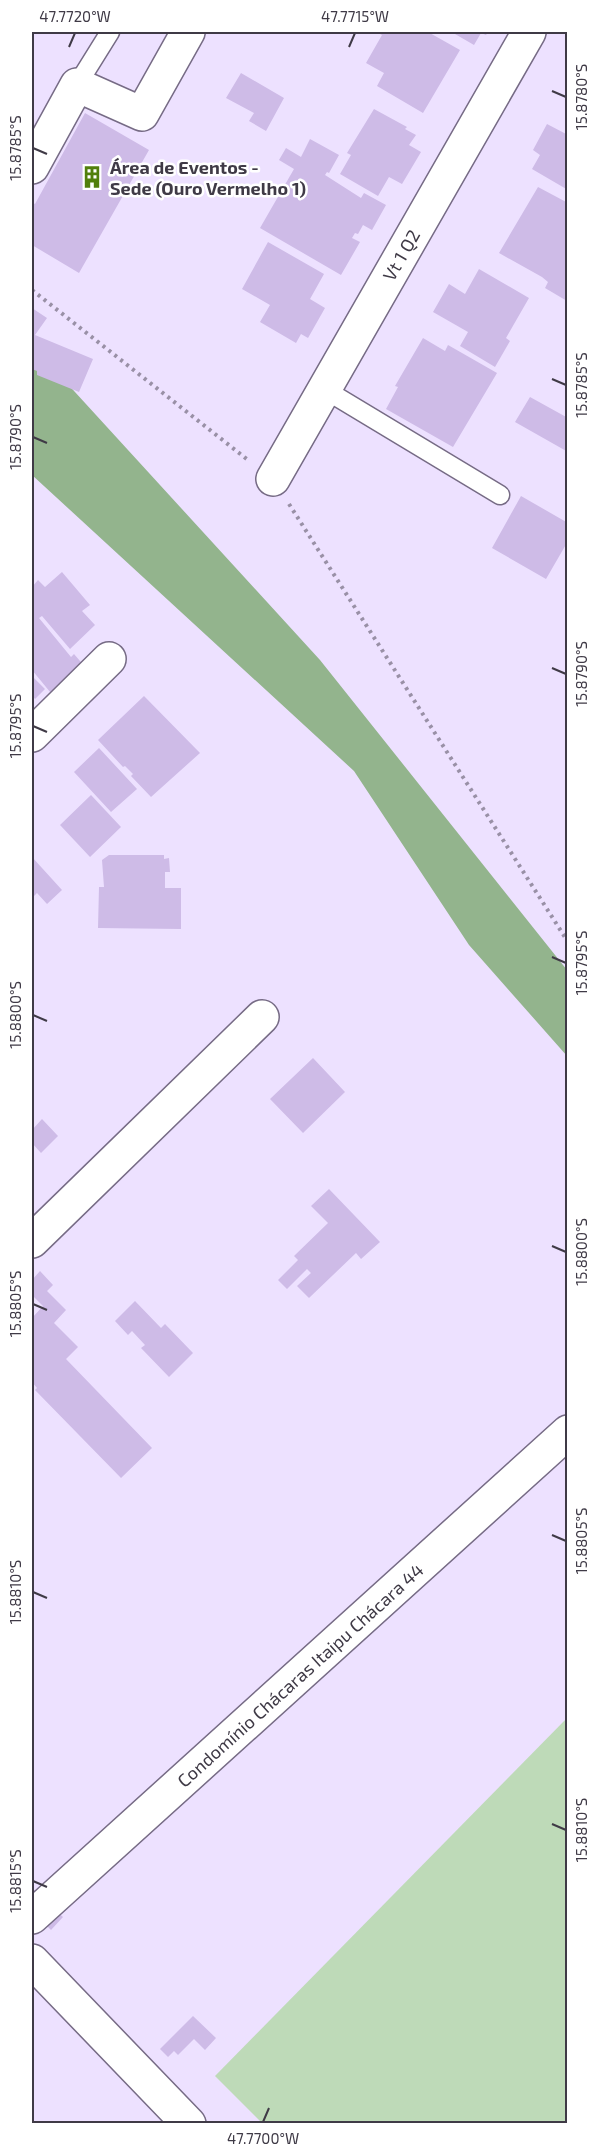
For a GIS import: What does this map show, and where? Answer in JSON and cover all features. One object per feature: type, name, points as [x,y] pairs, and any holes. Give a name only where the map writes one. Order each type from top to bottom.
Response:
[{"type":"street","points":[[32,167],[77,85],[141,114],[187,32]]},
{"type":"street","name":"Vt 1 Q2","points":[[273,479],[529,32]]},
{"type":"street","points":[[32,735],[109,659]]},
{"type":"street","points":[[32,1241],[262,1017]]},
{"type":"street","name":"Condomínio Chácaras Itaipu Chácara 44","points":[[32,1917],[567,1432]]},
{"type":"street","points":[[32,1961],[189,2124]]},
{"type":"lane","points":[[77,85],[110,32]]},
{"type":"lane","points":[[324,389],[500,495]]},
{"type":"path","points":[[32,290],[273,479],[567,942]]},
{"type":"green space","points":[[32,345],[320,660],[567,970],[567,1056],[469,945],[354,771],[32,475]]},
{"type":"green space","points":[[567,1718],[567,2123],[262,2123],[215,2076]]},
{"type":"building","points":[[376,32],[428,32],[460,50],[423,113],[377,86],[384,73],[366,63],[382,35]]},
{"type":"building","points":[[456,32],[488,32],[486,35],[481,33],[474,45],[455,34]]},
{"type":"building","points":[[241,73],[284,98],[266,131],[249,121],[254,113],[226,98]]},
{"type":"building","points":[[374,109],[407,127],[405,129],[416,135],[409,145],[421,152],[402,184],[389,177],[378,196],[340,174],[351,155],[347,153]]},
{"type":"building","name":"Área de Eventos - Sede (Ouro Vermelho 1)","points":[[85,113],[149,150],[79,273],[32,245],[32,206]]},
{"type":"building","points":[[547,124],[568,135],[568,190],[532,169],[540,155],[533,150]]},
{"type":"building","points":[[310,139],[339,155],[329,173],[325,175],[361,198],[364,193],[386,205],[372,230],[363,225],[358,234],[355,233],[352,238],[360,242],[341,275],[260,228],[294,169],[279,160],[286,148],[301,157]]},
{"type":"building","points":[[538,187],[568,203],[567,301],[545,288],[548,282],[542,277],[499,253]]},
{"type":"building","points":[[268,242],[324,274],[310,299],[325,308],[308,338],[301,334],[296,343],[260,322],[270,305],[242,289]]},
{"type":"building","points":[[479,269],[529,298],[506,338],[510,341],[495,367],[460,346],[468,332],[433,312],[449,284],[465,294]]},
{"type":"building","points":[[32,308],[47,318],[35,335],[93,359],[79,392],[37,375],[37,371],[32,369]]},
{"type":"building","points":[[423,338],[445,351],[448,345],[497,373],[453,447],[386,409],[398,387],[395,386]]},
{"type":"building","points":[[530,397],[568,418],[568,452],[515,422]]},
{"type":"building","points":[[521,496],[568,523],[568,541],[546,579],[492,548]]},
{"type":"building","points":[[62,572],[90,605],[82,611],[95,625],[70,649],[42,616],[39,618],[71,657],[74,654],[86,668],[55,698],[32,670],[32,598],[34,596],[32,587],[38,580],[45,587]]},
{"type":"building","points":[[32,676],[45,689],[35,699],[32,695]]},
{"type":"building","points":[[144,696],[200,753],[151,797],[131,776],[133,774],[125,766],[123,767],[98,740]]},
{"type":"building","points":[[99,748],[137,789],[111,812],[74,772]]},
{"type":"building","points":[[91,795],[121,827],[90,857],[60,825]]},
{"type":"building","points":[[109,855],[164,855],[164,859],[169,858],[170,872],[165,872],[165,888],[181,888],[181,929],[98,928],[99,887],[104,887],[102,860]]},
{"type":"building","points":[[32,857],[62,890],[47,904],[37,893],[32,898]]},
{"type":"building","points":[[313,1058],[345,1092],[303,1133],[270,1099]]},
{"type":"building","points":[[42,1119],[58,1136],[41,1153],[32,1143],[32,1130]]},
{"type":"building","points":[[329,1189],[380,1242],[361,1259],[356,1253],[309,1298],[297,1286],[311,1273],[307,1269],[287,1289],[278,1280],[298,1260],[294,1256],[328,1223],[311,1206]]},
{"type":"building","points":[[40,1271],[53,1285],[47,1291],[66,1310],[54,1323],[78,1347],[66,1359],[152,1448],[121,1478],[35,1390],[37,1388],[32,1382],[32,1318],[43,1306],[32,1295],[32,1280]]},
{"type":"building","points":[[135,1301],[161,1328],[165,1324],[193,1353],[169,1377],[141,1348],[145,1345],[132,1331],[128,1335],[115,1321]]},
{"type":"building","points":[[32,1888],[63,1917],[51,1930],[32,1911]]},
{"type":"building","points":[[193,2016],[216,2038],[205,2050],[194,2039],[178,2055],[174,2051],[168,2057],[160,2049]]},
{"type":"place","name":"Área de Eventos - Sede (Ouro Vermelho 1)","points":[[92,177]]}]
